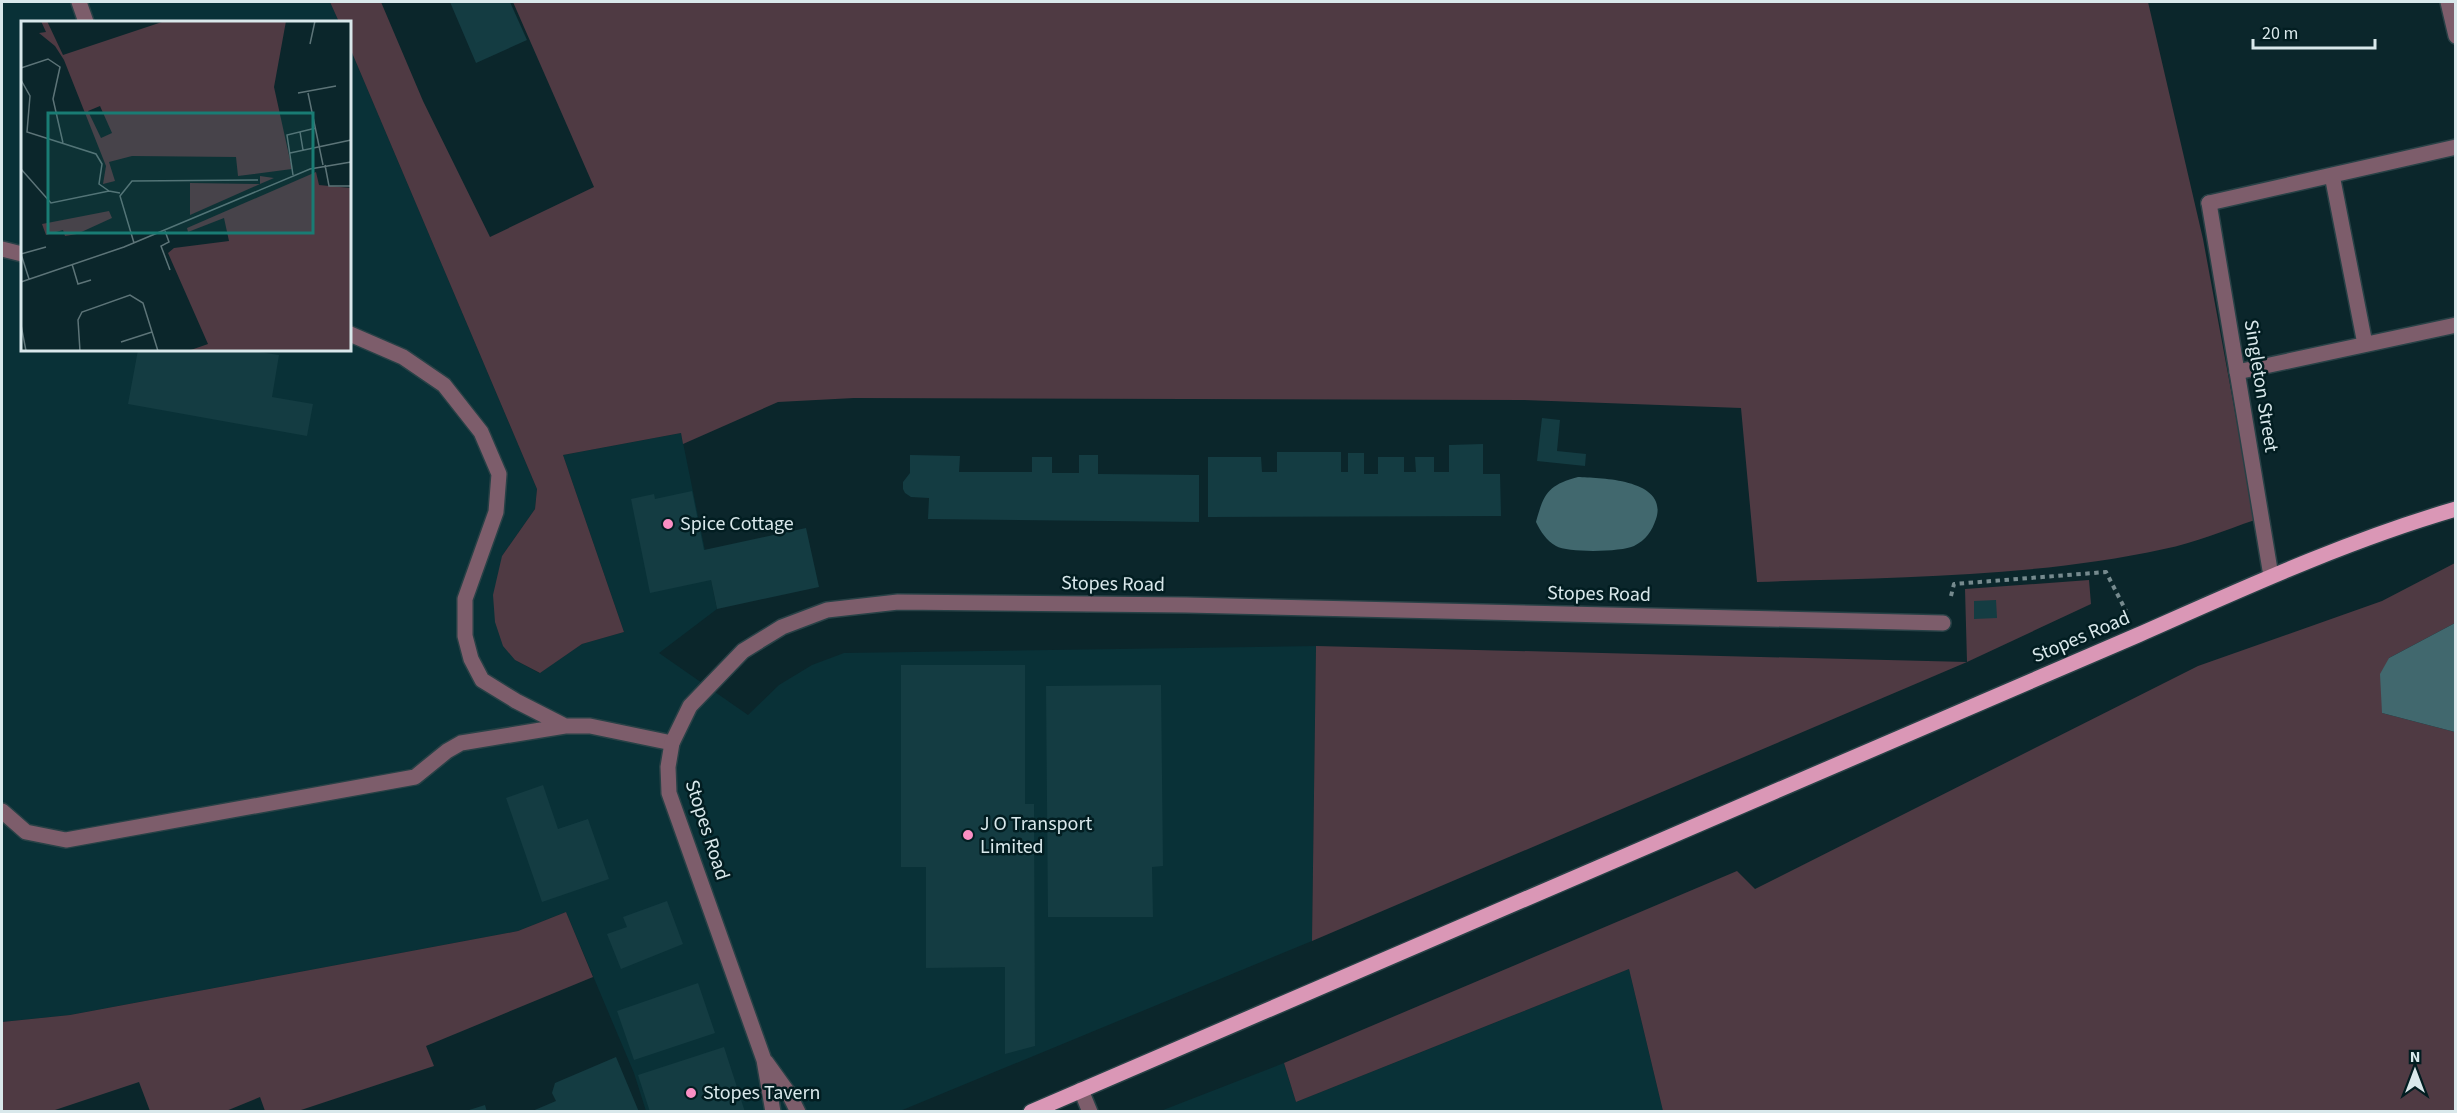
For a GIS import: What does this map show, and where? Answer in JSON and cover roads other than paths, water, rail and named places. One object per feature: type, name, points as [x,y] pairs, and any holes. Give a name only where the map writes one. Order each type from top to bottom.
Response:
[{"type":"main road","name":"Stopes Road","points":[[1031,1112],[2271,576],[2428,517],[2456,509]]},
{"type":"street","points":[[79,2],[86,21]]},
{"type":"street","points":[[2448,2],[2456,36]]},
{"type":"street","points":[[2365,344],[2332,175],[2456,147]]},
{"type":"street","name":"Singleton Street","points":[[2271,576],[2209,203],[2332,175]]},
{"type":"street","points":[[2,249],[21,254]]},
{"type":"street","points":[[2237,372],[2456,325]]},
{"type":"street","points":[[351,334],[403,357],[444,385],[481,432],[499,474],[496,512],[465,599],[465,636],[471,659],[483,680],[516,701],[565,726]]},
{"type":"street","name":"Stopes Road","points":[[773,1112],[764,1060],[669,793],[668,767],[672,743],[690,706],[743,651],[782,627],[827,609],[898,602],[1186,605],[1943,623]]},
{"type":"street","points":[[2,811],[26,832],[66,840],[415,777],[447,751],[461,743],[565,726],[590,726],[672,743]]},
{"type":"street","name":"Stopes Road","points":[[764,1060],[789,1094],[798,1112]]},
{"type":"street","points":[[1082,1090],[1090,1112]]},
{"type":"place","name":"Spice Cottage","points":[[668,524]]},
{"type":"place","name":"J O Transport Limited","points":[[968,835]]},
{"type":"place","name":"Stopes Tavern","points":[[691,1093]]}]
